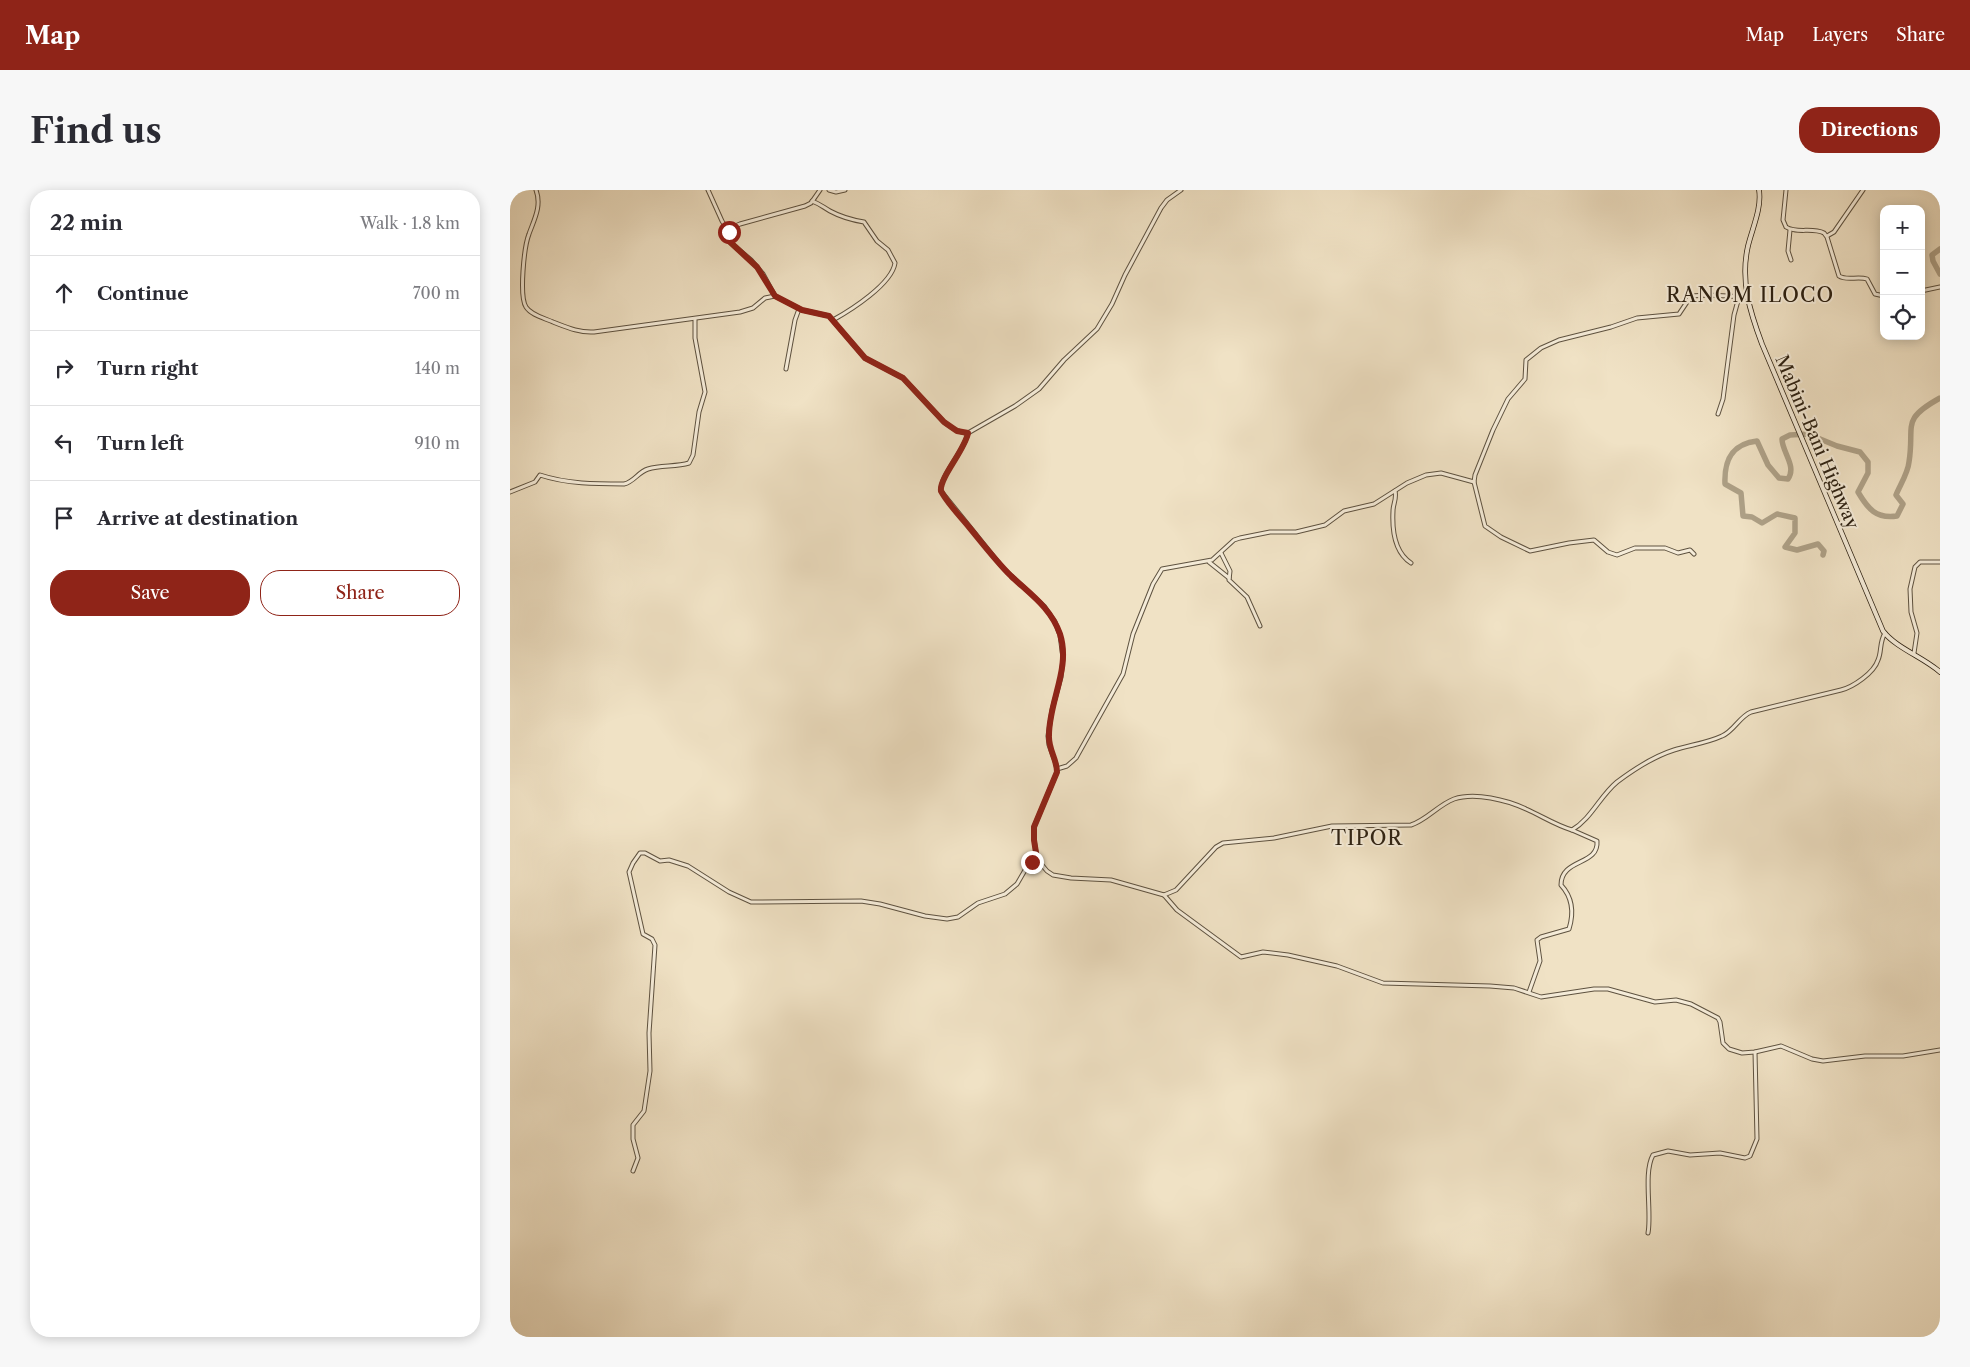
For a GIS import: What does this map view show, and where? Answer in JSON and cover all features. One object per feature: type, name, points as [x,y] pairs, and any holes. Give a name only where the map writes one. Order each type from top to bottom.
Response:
[{"type":"main road","name":"Mabini-Bani Highway","points":[[1759,190],[1760,203],[1746,261],[1747,297],[1762,344],[1840,533],[1885,633]]},
{"type":"main road","points":[[1885,633],[1930,663],[1940,672]]},
{"type":"street","points":[[536,190],[539,206],[527,240],[524,279],[524,300],[525,305],[530,311],[574,330],[588,332],[695,319],[749,309],[765,298],[775,296]]},
{"type":"street","points":[[708,190],[729,232],[730,242],[757,267],[775,296],[799,309],[824,314],[833,320],[865,358],[903,378],[944,422],[957,431],[968,433]]},
{"type":"street","points":[[729,232],[733,227],[740,224],[805,206],[812,202],[820,190]]},
{"type":"street","points":[[829,190],[836,192],[845,190]]},
{"type":"street","points":[[1180,190],[1167,200],[1161,208],[1125,275],[1112,304],[1097,329],[1070,354],[1038,389],[1015,406],[968,433],[940,488],[945,497],[998,562],[1044,606],[1055,622],[1060,635],[1063,658],[1061,676],[1052,710],[1048,736],[1051,753],[1057,769],[1034,827],[1037,859],[1047,871],[1057,876],[1111,880],[1164,895],[1177,910],[1241,957],[1263,952],[1288,954],[1337,966],[1383,983],[1482,985],[1514,988],[1541,997],[1601,988],[1623,992],[1655,1002],[1676,1000],[1691,1004],[1718,1018],[1722,1040],[1726,1047],[1736,1052],[1755,1052],[1781,1046],[1812,1059],[1823,1061],[1865,1056],[1902,1056],[1940,1050]]},
{"type":"street","points":[[1786,190],[1784,223],[1786,227],[1790,230],[1819,230],[1826,236],[1841,278],[1860,278],[1866,280],[1875,294],[1880,295]]},
{"type":"street","points":[[1826,236],[1834,232],[1863,190]]},
{"type":"street","points":[[812,202],[820,204],[850,220],[864,222],[876,241],[888,250],[895,263],[887,280],[853,308],[833,320]]},
{"type":"street","points":[[1790,230],[1788,251],[1791,260]]},
{"type":"street","points":[[1925,290],[1939,287]]},
{"type":"street","points":[[1694,554],[1690,550],[1678,552],[1657,548],[1631,549],[1617,555],[1608,552],[1594,540],[1533,551],[1526,550],[1485,526],[1474,482],[1481,457],[1508,398],[1525,379],[1526,360],[1537,350],[1559,340],[1606,329],[1631,319],[1678,314],[1691,296],[1747,297]]},
{"type":"street","points":[[1718,414],[1723,399],[1734,315],[1739,297]]},
{"type":"street","points":[[786,369],[795,320],[799,309]]},
{"type":"street","points":[[510,492],[535,482],[540,475],[586,484],[624,484],[629,483],[638,474],[649,469],[689,463],[693,455],[699,412],[705,392],[695,342],[695,319]]},
{"type":"street","points":[[1057,769],[1067,766],[1076,758],[1120,682],[1126,667],[1133,634],[1160,571],[1168,567],[1209,562],[1234,540],[1240,538],[1270,532],[1296,532],[1325,525],[1344,511],[1374,504],[1418,477],[1434,473],[1448,474],[1474,482]]},
{"type":"street","points":[[1395,491],[1396,500],[1393,512],[1394,539],[1404,558],[1411,563]]},
{"type":"street","points":[[1221,552],[1230,572],[1229,578]]},
{"type":"street","points":[[1209,562],[1229,578],[1247,597],[1260,626]]},
{"type":"street","points":[[1914,653],[1917,634],[1909,602],[1912,576],[1915,567],[1920,562],[1940,562]]},
{"type":"street","points":[[1572,830],[1617,782],[1670,752],[1722,736],[1731,730],[1745,715],[1751,712],[1841,690],[1854,685],[1878,662],[1880,641],[1885,633]]},
{"type":"street","points":[[1164,895],[1176,890],[1216,847],[1223,843],[1274,838],[1332,826],[1411,825],[1418,823],[1448,801],[1461,797],[1503,801],[1525,808],[1552,823],[1597,841],[1598,846],[1587,859],[1567,869],[1561,877],[1561,885],[1568,893],[1573,911],[1570,929],[1537,939],[1540,961],[1528,992]]},
{"type":"street","points":[[633,1171],[638,1158],[633,1139],[634,1125],[644,1110],[650,1071],[649,1033],[655,945],[652,939],[643,934],[630,880],[629,872],[640,854],[645,853],[660,861],[669,860],[688,866],[729,892],[751,902],[861,901],[925,916],[947,919],[958,917],[978,903],[1005,894],[1017,884],[1028,865],[1037,859]]},
{"type":"street","points":[[1648,1233],[1650,1224],[1648,1214],[1649,1172],[1650,1163],[1654,1155],[1668,1152],[1700,1155],[1720,1153],[1745,1158],[1750,1156],[1757,1134],[1754,1078],[1755,1052]]},
{"type":"waterway","points":[[1940,249],[1932,255],[1940,274]]},
{"type":"waterway","points":[[1823,555],[1824,551],[1818,544],[1797,550],[1785,547],[1795,533],[1795,518],[1777,514],[1762,523],[1752,517],[1743,516],[1741,493],[1725,484],[1726,468],[1731,455],[1741,446],[1757,441],[1768,465],[1779,478],[1788,479],[1791,469],[1782,439],[1790,435],[1808,434],[1837,446],[1860,452],[1868,462],[1868,473],[1858,492],[1873,512],[1883,516],[1897,516],[1903,504],[1896,495],[1906,475],[1914,418],[1919,412],[1940,398]]},
{"type":"district","name":"RANOM ILOCO","points":[[1750,295]]},
{"type":"district","name":"TIPOR","points":[[1367,838]]},
{"type":"route","points":[[729,232],[729,240],[732,246],[751,260],[763,274],[775,296],[802,310],[829,316],[865,358],[903,378],[951,428],[968,433],[963,446],[941,483],[941,491],[1003,568],[1044,606],[1055,622],[1062,647],[1061,676],[1052,710],[1048,736],[1057,772],[1034,827],[1034,846],[1037,859],[1032,862]]}]
